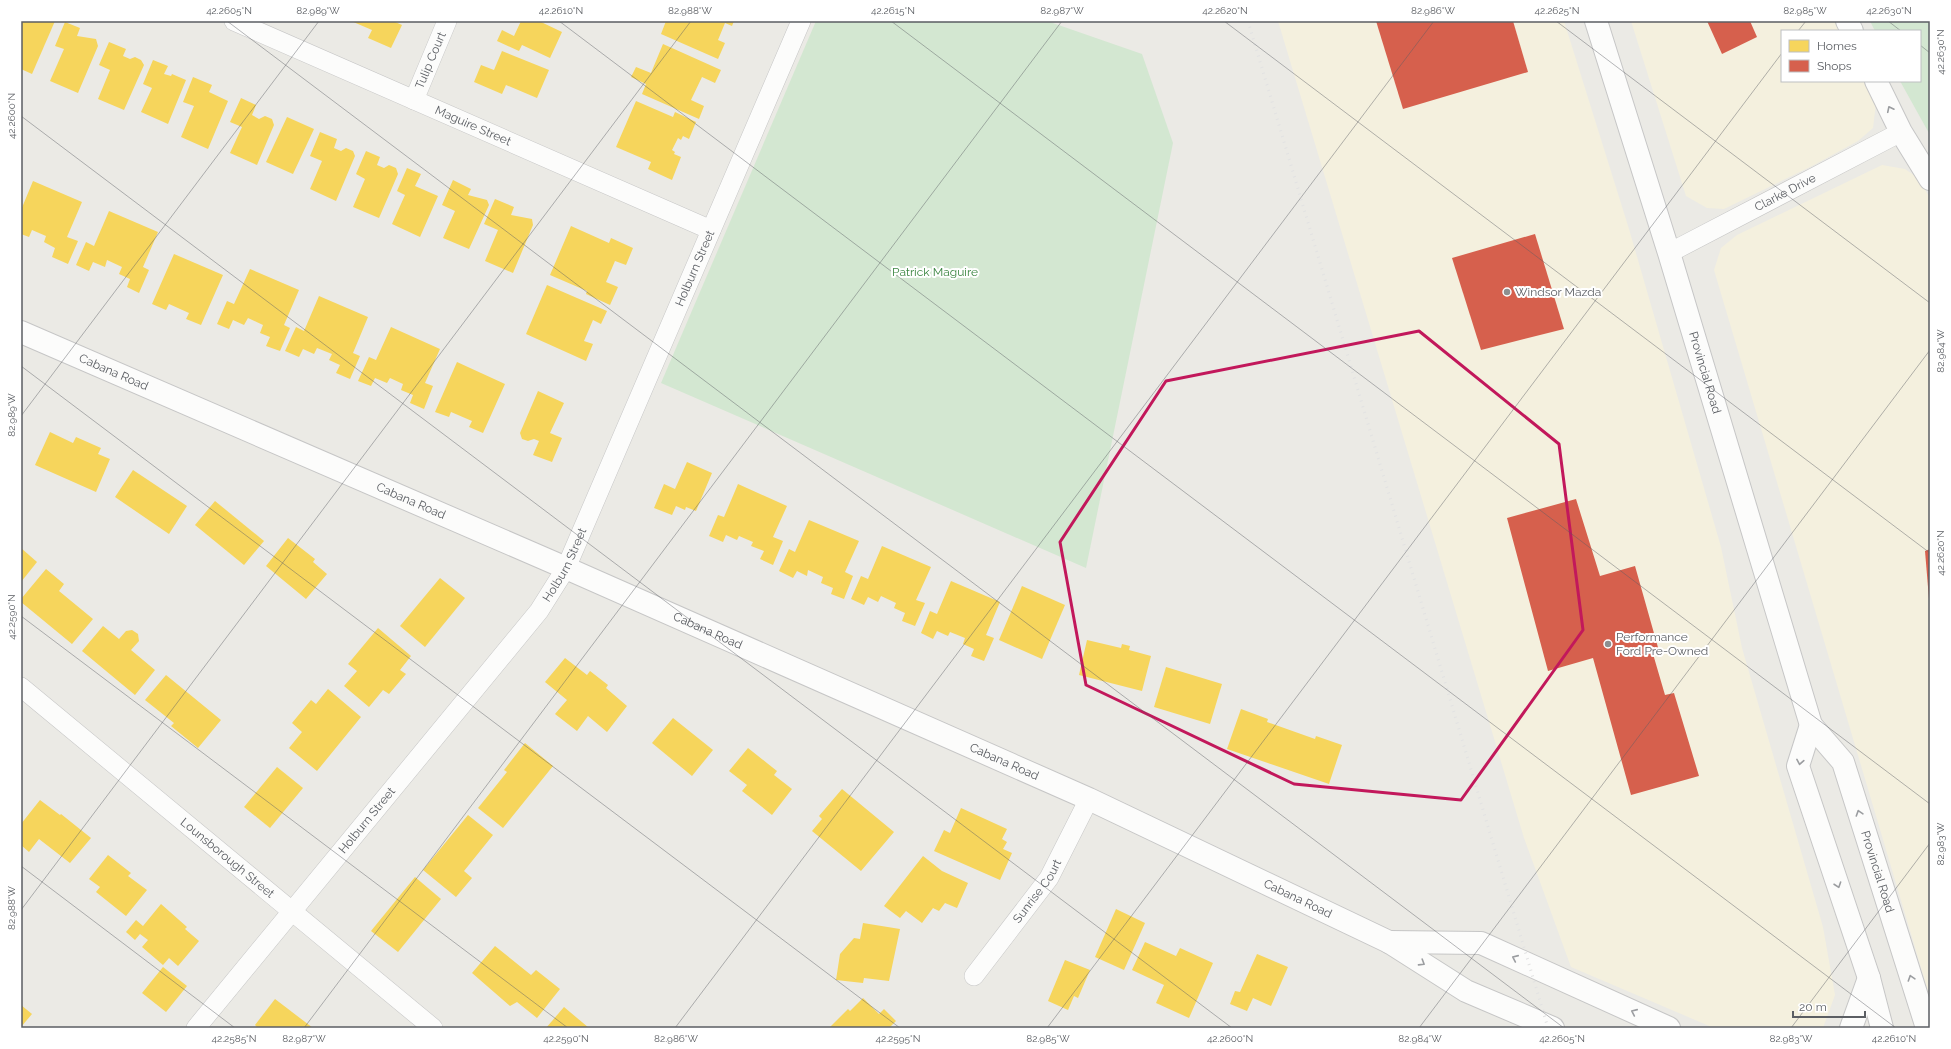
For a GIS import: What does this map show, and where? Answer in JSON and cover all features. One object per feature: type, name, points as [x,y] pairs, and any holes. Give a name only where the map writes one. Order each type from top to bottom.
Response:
[{"type":"main road","name":"Provincial Road","points":[[1596,21],[1669,253],[1811,725],[1843,762],[1927,1028]]},
{"type":"main road","points":[[1876,82],[1901,132],[1930,180]]},
{"type":"main road","name":"Cabana Road","points":[[21,332],[566,568],[1089,800],[1389,942],[1466,991],[1553,1028]]},
{"type":"main road","points":[[1811,725],[1798,766],[1869,978],[1882,1028]]},
{"type":"main road","name":"Cabana Road","points":[[1389,942],[1481,943],[1669,1028]]},
{"type":"main road","points":[[1851,1028],[1869,978]]},
{"type":"street","name":"Maguire Street","points":[[234,21],[711,230]]},
{"type":"street","name":"Tulip Court","points":[[414,100],[447,21]]},
{"type":"street","name":"Holburn Street","points":[[196,1028],[539,611],[566,568],[801,21]]},
{"type":"street","name":"Clarke Drive","points":[[1669,253],[1901,132]]},
{"type":"street","name":"Lounsborough Street","points":[[21,687],[433,1028]]},
{"type":"street","name":"Sunrise Court","points":[[974,976],[1049,878],[1089,800]]},
{"type":"highlighted area","points":[[1419,331],[1559,444],[1583,630],[1461,800],[1294,784],[1086,685],[1060,542],[1166,381]]},
{"type":"shaded area","points":[[1278,21],[1564,21],[1629,229],[1721,547],[1742,648],[1823,927],[1835,995],[1823,1028],[1714,1028],[1571,967],[1524,838]]},
{"type":"shaded area","points":[[1631,21],[1838,21],[1843,30],[1781,30],[1781,82],[1870,82],[1876,103],[1873,128],[1858,141],[1812,166],[1724,209],[1707,208],[1686,196]]},
{"type":"shaded area","points":[[1882,165],[1905,169],[1918,178],[1930,198],[1930,998],[1714,270],[1721,248],[1737,235]]},
{"type":"green space","name":"Patrick Maguire","points":[[816,21],[1047,21],[1142,54],[1173,143],[1086,568],[661,383]]},
{"type":"green space","points":[[1870,21],[1930,21],[1930,135],[1901,82],[1921,82],[1921,30],[1874,30]]},
{"type":"building: Homes","points":[[22,21],[55,21],[32,74],[21,69]]},
{"type":"building: Homes","points":[[351,21],[393,21],[402,25],[391,48],[368,38],[372,30]]},
{"type":"building: Homes","points":[[521,21],[539,21],[562,32],[550,58],[522,45],[519,51],[497,41],[502,30],[514,36]]},
{"type":"building: Homes","points":[[666,21],[734,21],[732,26],[725,23],[718,40],[725,43],[718,59],[661,34]]},
{"type":"building: Homes","points":[[65,22],[80,28],[77,36],[96,39],[98,46],[78,93],[50,81],[64,49],[55,46]]},
{"type":"building: Homes","points":[[109,42],[126,49],[123,56],[130,59],[135,57],[141,60],[144,65],[124,110],[98,99],[110,70],[99,65]]},
{"type":"building: Homes","points":[[663,44],[721,70],[715,83],[702,77],[691,100],[704,106],[699,119],[642,94],[646,84],[631,77],[636,67],[651,73]]},
{"type":"building: Homes","points":[[502,51],[549,70],[537,98],[506,85],[502,94],[474,82],[481,65],[494,70]]},
{"type":"building: Homes","points":[[153,60],[168,66],[164,74],[171,76],[172,74],[186,80],[168,124],[141,112],[152,88],[143,84]]},
{"type":"building: Homes","points":[[193,77],[212,85],[209,92],[228,101],[208,149],[181,137],[194,106],[183,102]]},
{"type":"building: Homes","points":[[241,98],[256,105],[252,115],[259,119],[265,116],[272,119],[274,125],[257,165],[230,153],[242,127],[230,122]]},
{"type":"building: Homes","points":[[636,101],[673,117],[675,112],[696,122],[689,139],[683,136],[681,140],[678,138],[672,150],[675,152],[674,154],[681,157],[672,180],[648,169],[651,162],[616,147]]},
{"type":"building: Homes","points":[[287,117],[314,129],[293,174],[266,162]]},
{"type":"building: Homes","points":[[320,132],[337,139],[334,148],[341,151],[346,148],[353,151],[355,156],[336,201],[310,189],[322,161],[310,156]]},
{"type":"building: Homes","points":[[366,151],[380,157],[377,165],[384,168],[389,165],[396,168],[398,174],[379,218],[353,207],[365,179],[356,174]]},
{"type":"building: Homes","points":[[407,168],[421,174],[415,186],[438,196],[420,237],[392,224],[405,195],[397,191]]},
{"type":"building: Homes","points":[[453,180],[471,189],[468,195],[487,200],[489,205],[469,249],[443,238],[455,211],[442,205]]},
{"type":"building: Homes","points":[[33,181],[82,202],[67,237],[78,241],[68,264],[52,257],[55,248],[44,242],[46,236],[32,230],[29,237],[21,234],[21,210]]},
{"type":"building: Homes","points":[[495,199],[514,207],[511,215],[532,219],[533,225],[513,273],[485,261],[498,230],[484,224]]},
{"type":"building: Homes","points":[[109,211],[158,232],[143,267],[149,270],[139,293],[127,287],[130,279],[119,274],[122,267],[107,260],[105,267],[93,262],[89,271],[76,265],[86,242],[94,246]]},
{"type":"building: Homes","points":[[571,226],[609,243],[611,238],[633,248],[626,265],[615,261],[606,282],[618,287],[610,305],[586,294],[587,291],[550,275]]},
{"type":"building: Homes","points":[[174,254],[223,275],[201,325],[186,319],[189,313],[169,304],[166,310],[152,304]]},
{"type":"building: Homes","points":[[250,269],[299,290],[284,325],[290,328],[280,351],[266,346],[270,337],[260,333],[263,325],[248,318],[244,325],[233,320],[229,329],[217,324],[227,301],[234,304]]},
{"type":"building: Homes","points":[[547,285],[607,311],[601,324],[593,320],[584,341],[593,344],[586,361],[526,334]]},
{"type":"building: Homes","points":[[319,296],[368,317],[353,353],[360,356],[350,379],[336,373],[340,365],[329,360],[332,354],[317,348],[314,354],[303,349],[299,357],[285,351],[296,327],[304,331]]},
{"type":"building: Homes","points":[[391,327],[440,349],[425,383],[433,386],[424,409],[410,403],[413,395],[401,390],[403,384],[390,378],[387,383],[375,378],[371,386],[358,381],[369,357],[376,360]]},
{"type":"building: Homes","points":[[457,362],[505,384],[483,433],[469,427],[472,421],[451,412],[449,417],[435,412]]},
{"type":"building: Homes","points":[[538,391],[564,403],[550,433],[562,438],[552,462],[533,455],[539,441],[534,439],[528,441],[522,439],[520,433]]},
{"type":"building: Homes","points":[[50,432],[73,443],[76,437],[101,448],[98,454],[110,459],[96,492],[35,465]]},
{"type":"building: Homes","points":[[687,462],[712,473],[696,511],[686,507],[685,510],[676,506],[672,515],[654,508],[664,484],[675,489]]},
{"type":"building: Homes","points":[[133,470],[187,506],[169,534],[115,497]]},
{"type":"building: Homes","points":[[738,484],[787,506],[773,537],[783,541],[773,565],[760,559],[764,551],[751,546],[753,542],[739,536],[737,540],[726,535],[723,542],[709,536],[718,515],[724,517]]},
{"type":"building: Homes","points":[[215,501],[264,541],[244,565],[195,525]]},
{"type":"building: Homes","points":[[809,520],[859,541],[845,572],[853,576],[844,599],[831,594],[833,588],[821,583],[823,577],[808,570],[807,576],[797,571],[793,578],[779,571],[789,549],[795,552]]},
{"type":"building: Homes","points":[[288,538],[315,559],[313,562],[327,574],[306,599],[266,566]]},
{"type":"building: Homes","points":[[882,546],[931,567],[916,600],[925,603],[915,626],[902,621],[905,613],[894,608],[896,603],[881,596],[878,602],[868,597],[864,605],[851,599],[861,576],[868,579]]},
{"type":"building: Homes","points":[[21,548],[37,562],[21,582]]},
{"type":"building: Homes","points":[[46,569],[64,584],[59,591],[93,619],[72,644],[21,602],[21,599]]},
{"type":"building: Homes","points":[[440,578],[465,598],[425,647],[400,626]]},
{"type":"building: Homes","points":[[951,581],[1000,602],[986,635],[994,638],[984,661],[971,656],[974,649],[963,644],[965,638],[950,632],[948,636],[937,631],[933,639],[921,633],[930,611],[937,614]]},
{"type":"building: Homes","points":[[1022,586],[1065,605],[1042,659],[999,640]]},
{"type":"building: Homes","points":[[103,626],[119,639],[126,631],[132,630],[138,634],[139,641],[131,650],[155,670],[135,695],[82,651]]},
{"type":"building: Homes","points":[[378,628],[411,656],[400,670],[406,674],[389,694],[383,690],[369,707],[344,686],[357,671],[348,664]]},
{"type":"building: Homes","points":[[1087,640],[1121,648],[1122,644],[1130,646],[1129,650],[1151,656],[1142,691],[1079,675]]},
{"type":"building: Homes","points":[[565,658],[587,675],[590,671],[608,685],[606,688],[627,706],[607,732],[588,716],[577,731],[555,714],[567,700],[545,682]]},
{"type":"building: Homes","points":[[1166,667],[1222,684],[1210,724],[1154,707]]},
{"type":"building: Homes","points":[[166,675],[221,720],[198,748],[171,726],[174,723],[145,700]]},
{"type":"building: Homes","points":[[328,689],[361,717],[317,771],[289,748],[302,732],[292,723],[311,700],[316,704]]},
{"type":"building: Homes","points":[[1241,709],[1268,719],[1267,722],[1315,739],[1316,736],[1342,745],[1329,784],[1227,749]]},
{"type":"building: Homes","points":[[673,718],[713,750],[692,776],[652,743]]},
{"type":"building: Homes","points":[[525,743],[553,766],[503,828],[478,808],[507,772],[504,770]]},
{"type":"building: Homes","points":[[748,748],[777,771],[774,775],[792,789],[772,815],[742,791],[747,785],[729,771]]},
{"type":"building: Homes","points":[[277,767],[303,788],[270,828],[244,807]]},
{"type":"building: Homes","points":[[842,789],[894,832],[861,871],[812,831],[822,819],[819,816]]},
{"type":"building: Homes","points":[[40,800],[60,815],[61,814],[91,838],[70,863],[39,839],[29,852],[21,845],[21,824]]},
{"type":"building: Homes","points":[[961,808],[1007,829],[1002,839],[1007,842],[1003,849],[1012,853],[1000,880],[934,851],[944,830],[950,833]]},
{"type":"building: Homes","points":[[468,815],[493,835],[464,871],[472,878],[456,897],[423,870]]},
{"type":"building: Homes","points":[[108,855],[131,873],[128,876],[147,890],[126,916],[96,892],[100,887],[89,879]]},
{"type":"building: Homes","points":[[923,856],[942,871],[968,883],[957,908],[945,903],[939,911],[933,908],[922,923],[906,911],[900,918],[884,906]]},
{"type":"building: Homes","points":[[415,877],[441,899],[398,952],[371,931]]},
{"type":"building: Homes","points":[[161,904],[187,927],[185,929],[199,941],[178,966],[169,958],[163,965],[142,947],[148,940],[140,934],[135,940],[126,932],[136,920],[143,926]]},
{"type":"building: Homes","points":[[1116,909],[1145,923],[1124,970],[1095,957]]},
{"type":"building: Homes","points":[[863,923],[900,929],[889,981],[864,978],[863,983],[836,980],[840,954],[854,938],[860,939]]},
{"type":"building: Homes","points":[[1145,942],[1176,956],[1180,948],[1213,963],[1189,1018],[1156,1003],[1164,985],[1132,970]]},
{"type":"building: Homes","points":[[495,946],[531,975],[536,970],[560,989],[537,1018],[517,1002],[510,1006],[472,973]]},
{"type":"building: Homes","points":[[1257,954],[1288,967],[1271,1006],[1253,998],[1247,1011],[1230,1004],[1235,991],[1240,992]]},
{"type":"building: Homes","points":[[1065,960],[1090,970],[1078,998],[1074,996],[1068,1010],[1048,1001]]},
{"type":"building: Homes","points":[[163,967],[187,986],[166,1012],[142,993]]},
{"type":"building: Homes","points":[[863,998],[879,1014],[884,1009],[896,1021],[889,1028],[829,1028],[848,1009],[850,1011]]},
{"type":"building: Homes","points":[[275,999],[313,1028],[258,1028],[255,1025]]},
{"type":"building: Homes","points":[[21,1005],[32,1014],[21,1027]]},
{"type":"building: Homes","points":[[564,1007],[589,1028],[546,1028]]},
{"type":"building: Shops","points":[[1376,21],[1513,21],[1528,72],[1403,109]]},
{"type":"building: Shops","points":[[1707,21],[1750,21],[1757,37],[1722,54]]},
{"type":"building: Shops","points":[[1535,234],[1564,329],[1481,350],[1452,258]]},
{"type":"building: Shops","points":[[1576,499],[1600,576],[1635,566],[1659,651],[1653,654],[1665,695],[1674,693],[1699,776],[1631,795],[1593,658],[1548,671],[1507,518]]},
{"type":"building: Shops","points":[[1930,549],[1930,599],[1929,599],[1925,551]]},
{"type":"railway","points":[[1248,21],[1548,1028]]},
{"type":"place","name":"Windsor Mazda","points":[[1507,292]]},
{"type":"place","name":"Performance Ford Pre-Owned","points":[[1608,644]]}]
